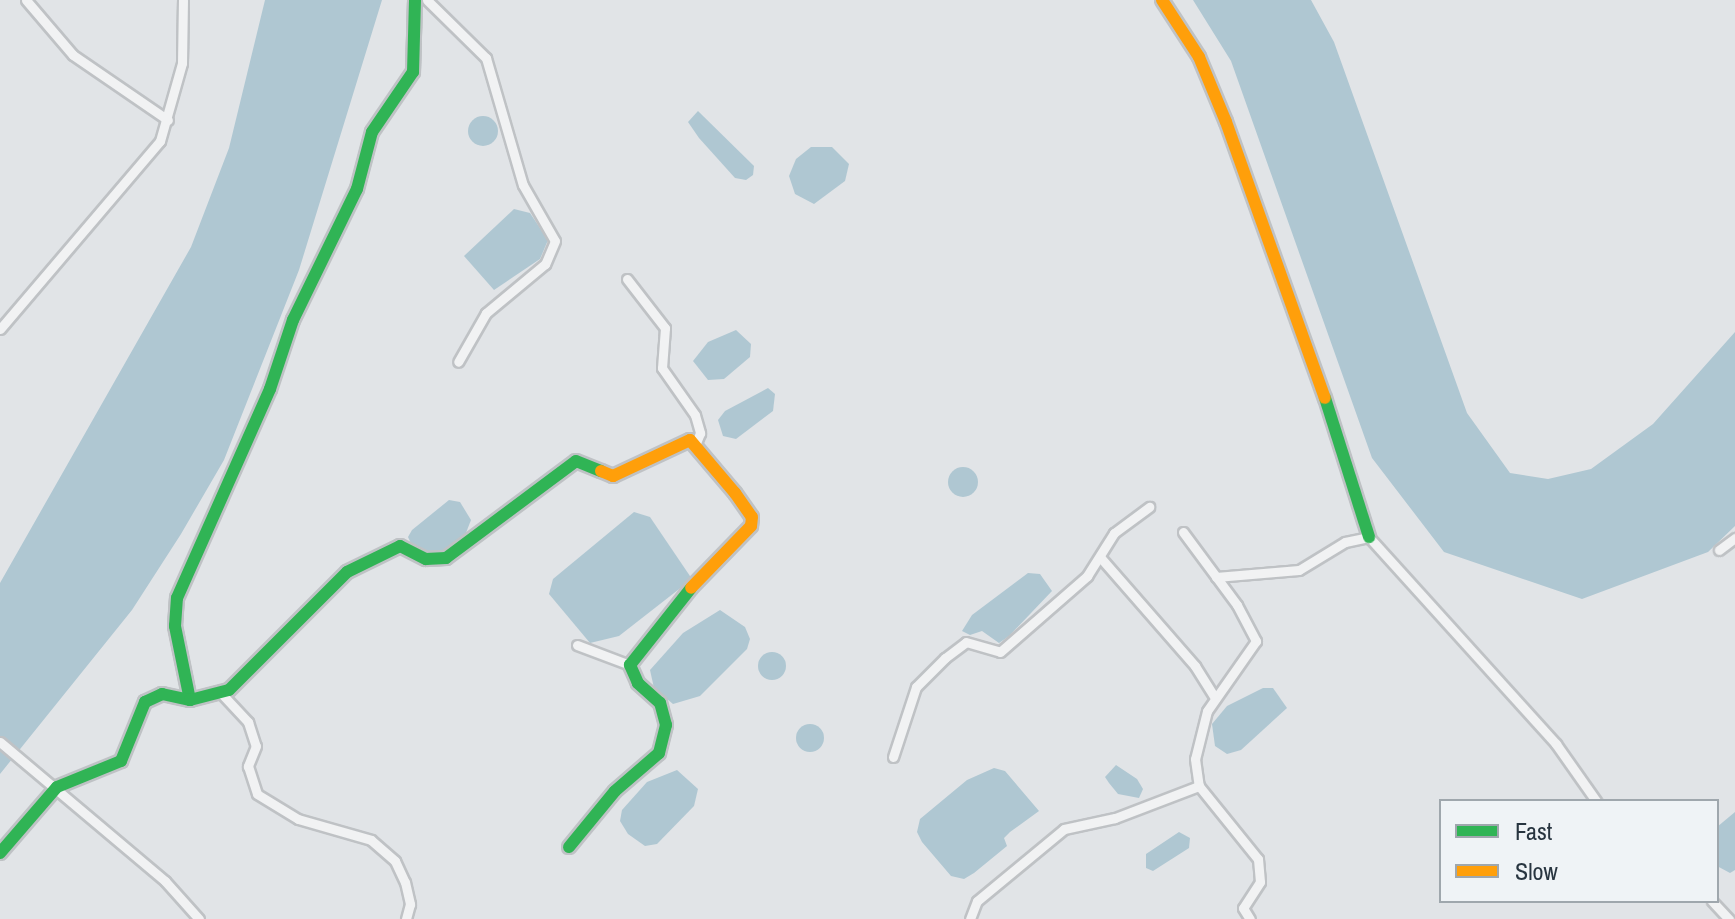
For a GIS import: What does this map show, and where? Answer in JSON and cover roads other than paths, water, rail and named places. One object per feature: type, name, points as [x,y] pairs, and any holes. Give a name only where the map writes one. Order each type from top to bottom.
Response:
[{"type":"street","points":[[26,0],[73,55],[168,120]]},
{"type":"street","points":[[0,329],[160,141],[182,63],[183,0]]},
{"type":"street","points":[[190,700],[175,626],[177,598],[258,417],[293,320],[357,189],[372,132],[413,72],[415,0]]},
{"type":"street","points":[[427,0],[486,58],[523,185],[555,241],[545,264],[486,313],[458,362]]},
{"type":"street","points":[[1162,0],[1199,57],[1226,122],[1352,473],[1369,537],[1556,744],[1595,799]]},
{"type":"street","points":[[627,279],[665,328],[662,368],[695,415],[700,433],[696,443]]},
{"type":"street","points":[[0,853],[57,787],[121,761],[145,702],[162,694],[190,700],[221,693],[254,667],[320,595],[382,552],[400,546],[426,559],[446,558],[576,461],[613,476],[650,462],[680,441],[696,443],[752,517],[751,526],[663,617],[630,665]]},
{"type":"street","points":[[893,757],[916,687],[945,658],[966,642],[1000,652],[1087,576],[1114,533],[1149,507]]},
{"type":"street","points":[[1183,532],[1256,641],[1238,674],[1215,698],[1196,744],[1199,786],[1258,859],[1260,882],[1243,908],[1250,919]]},
{"type":"street","points":[[1216,577],[1299,570],[1345,542],[1369,537]]},
{"type":"street","points":[[1719,550],[1735,538]]},
{"type":"street","points":[[1100,557],[1195,666],[1215,698]]},
{"type":"street","points":[[569,847],[615,791],[659,753],[666,725],[660,703],[638,683],[630,665],[577,645]]},
{"type":"street","points":[[221,693],[248,722],[256,746],[248,766],[257,794],[298,819],[371,840],[395,861],[405,882],[410,904],[406,919]]},
{"type":"street","points":[[0,742],[165,881],[199,919]]},
{"type":"street","points":[[970,919],[977,901],[1064,829],[1115,818],[1199,786]]},
{"type":"street","points":[[1714,903],[1729,919]]},
{"type":"water","points":[[265,0],[382,0],[299,270],[224,460],[181,534],[132,610],[0,774],[0,583],[191,247],[229,148]]},
{"type":"water","points":[[1193,0],[1311,0],[1334,42],[1467,413],[1510,473],[1548,479],[1591,469],[1653,424],[1735,332],[1735,526],[1708,552],[1582,599],[1444,552],[1372,458],[1231,61]]},
{"type":"water","points":[[698,111],[754,166],[753,175],[746,180],[735,178],[699,138],[688,122]]},
{"type":"water","points":[[483,116],[494,120],[498,131],[494,142],[483,146],[472,142],[468,131],[472,120]]},
{"type":"water","points":[[811,147],[832,147],[849,164],[845,181],[814,204],[795,194],[789,176],[796,159]]},
{"type":"water","points":[[514,209],[530,213],[548,240],[540,259],[494,290],[464,256]]},
{"type":"water","points":[[736,330],[751,344],[750,357],[724,379],[708,380],[693,361],[708,342]]},
{"type":"water","points":[[768,388],[775,394],[773,411],[736,439],[723,436],[718,420],[725,411]]},
{"type":"water","points":[[963,467],[974,471],[978,482],[974,493],[963,497],[952,493],[948,482],[952,471]]},
{"type":"water","points":[[449,500],[460,502],[471,520],[464,538],[436,555],[414,550],[408,537],[412,530]]},
{"type":"water","points":[[634,512],[650,517],[692,579],[619,636],[590,643],[549,594],[553,579]]},
{"type":"water","points":[[1028,573],[1040,574],[1052,591],[1009,636],[999,643],[982,631],[970,635],[962,631],[972,615]]},
{"type":"water","points":[[720,610],[745,627],[750,639],[747,649],[700,696],[673,704],[654,688],[650,670],[683,633]]},
{"type":"water","points":[[772,652],[782,656],[786,666],[782,676],[772,680],[762,676],[758,666],[762,656]]},
{"type":"water","points":[[1263,688],[1273,688],[1287,708],[1241,750],[1227,754],[1215,746],[1212,724],[1227,706]]},
{"type":"water","points":[[810,724],[820,728],[824,738],[820,748],[810,752],[800,748],[796,738],[800,728]]},
{"type":"water","points":[[1116,765],[1137,779],[1143,789],[1139,798],[1118,794],[1109,783],[1105,777]]},
{"type":"water","points":[[994,768],[1005,771],[1039,811],[1010,832],[1004,838],[1007,846],[974,873],[964,879],[951,876],[922,842],[917,832],[920,819],[967,780]]},
{"type":"water","points":[[677,770],[698,789],[694,806],[657,844],[645,846],[628,834],[620,821],[622,810],[647,782]]},
{"type":"water","points":[[1735,812],[1735,870],[1730,873],[1719,867],[1719,825]]},
{"type":"water","points":[[1179,832],[1190,838],[1189,848],[1153,871],[1146,868],[1146,854]]}]
